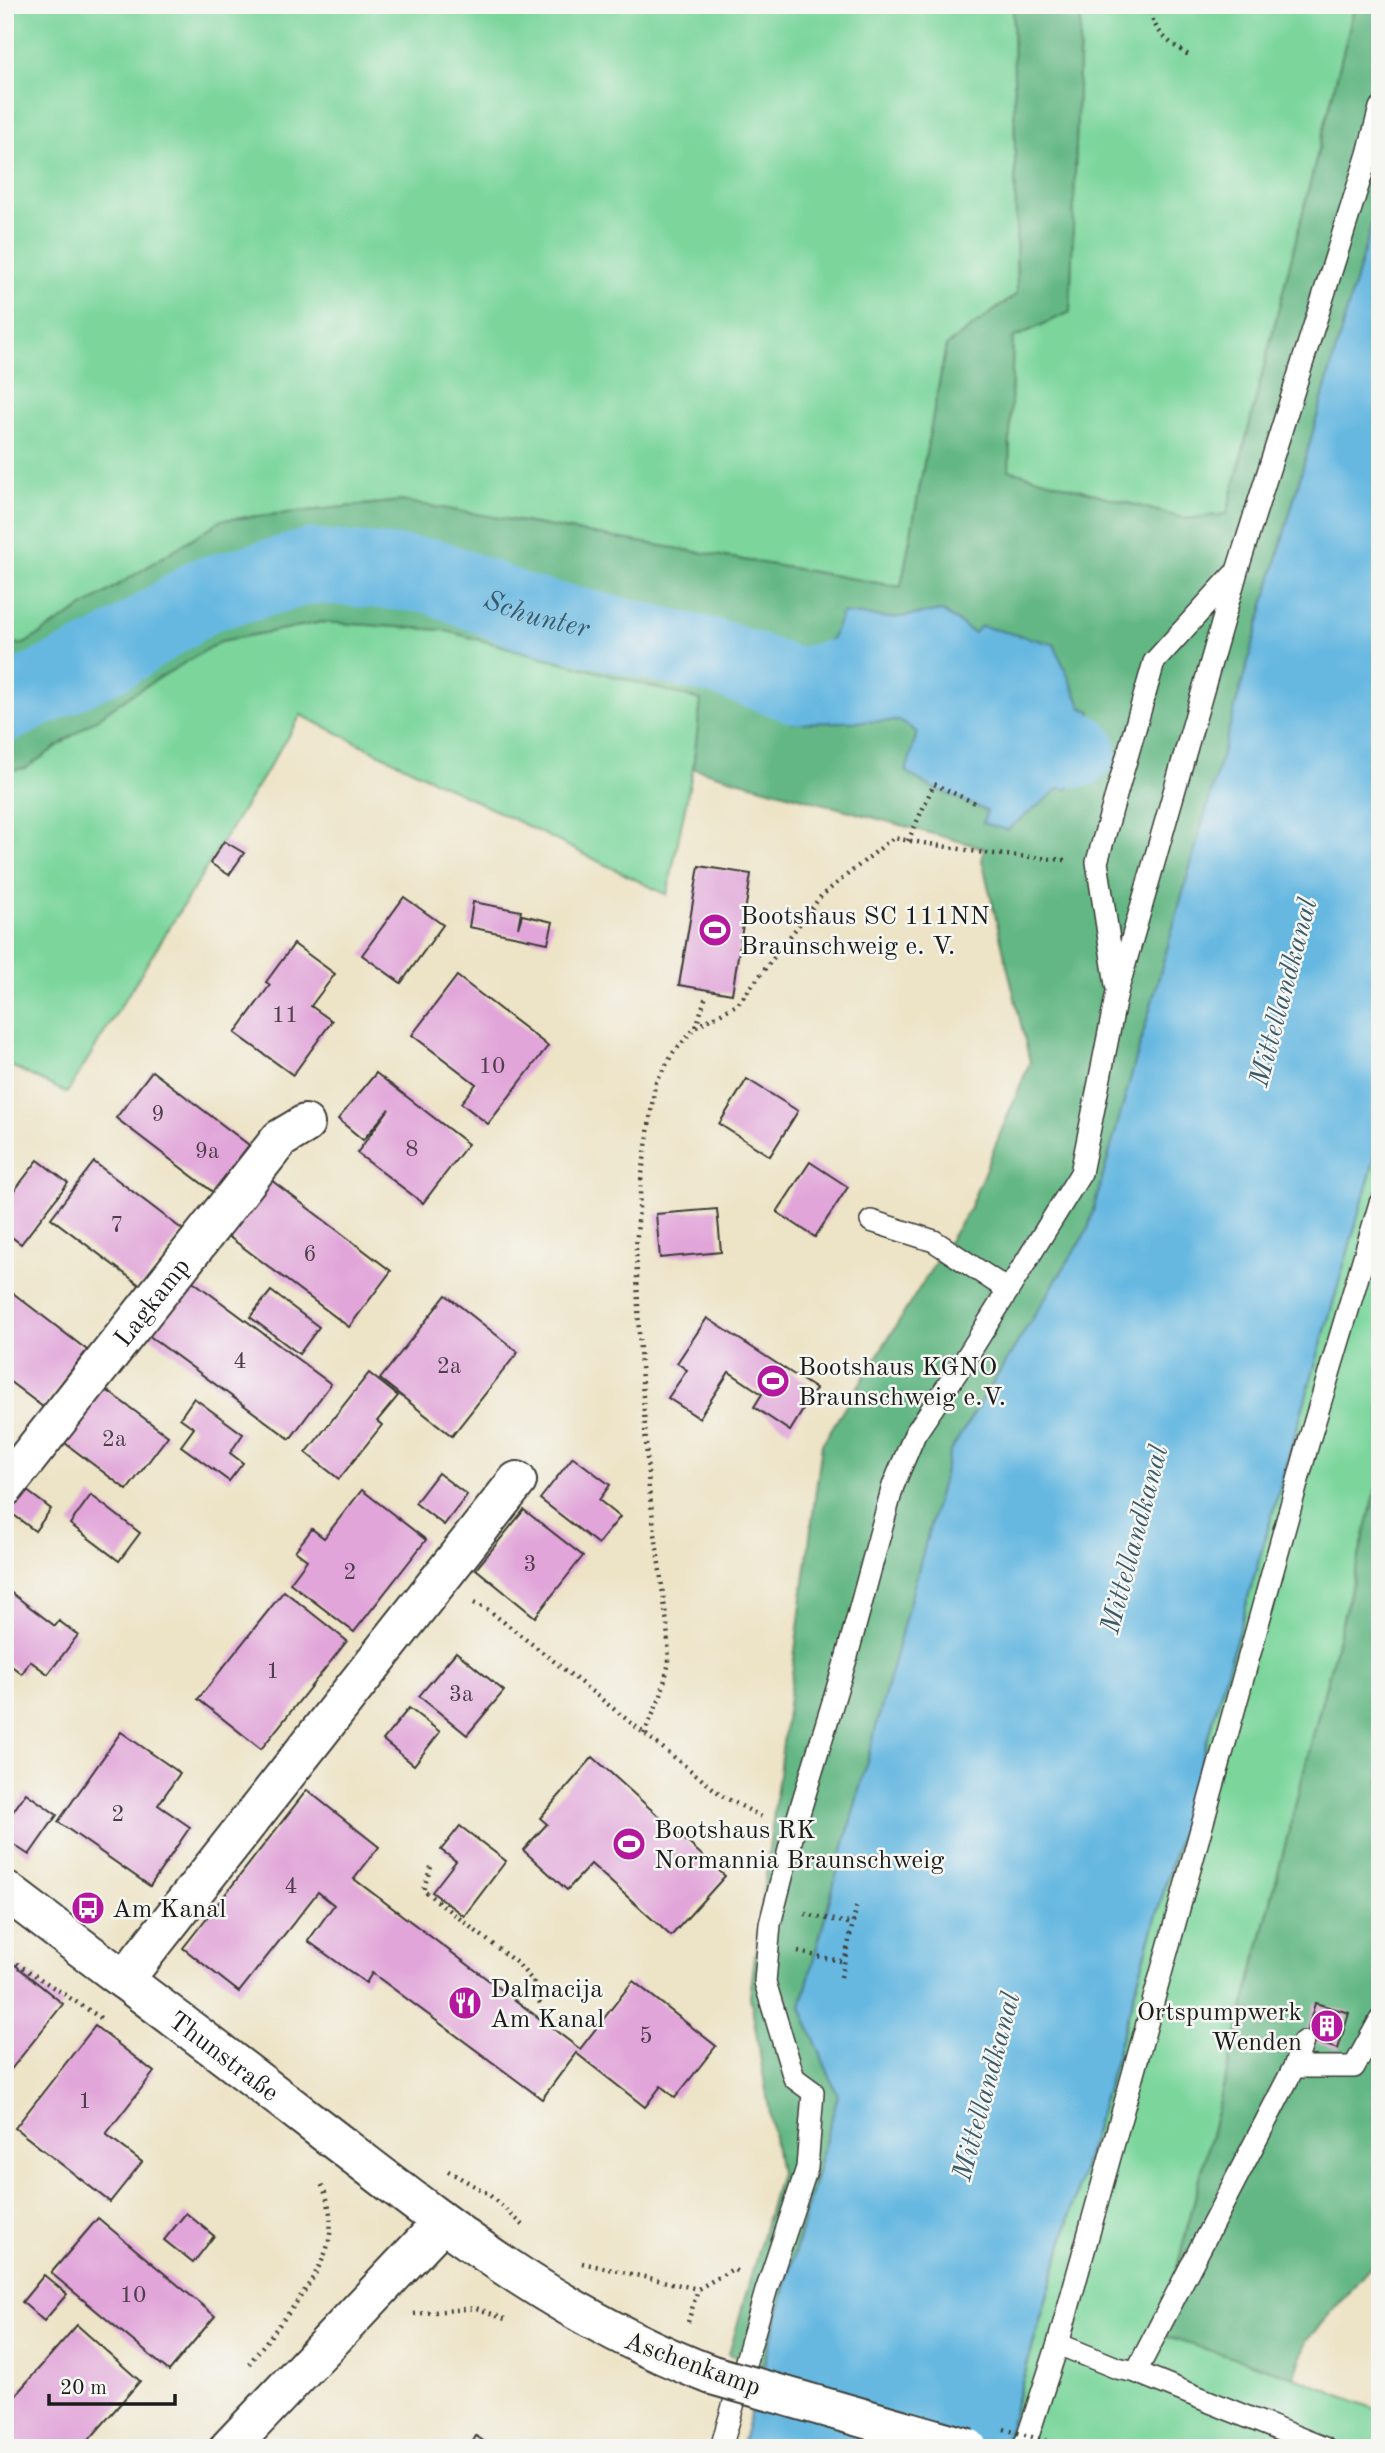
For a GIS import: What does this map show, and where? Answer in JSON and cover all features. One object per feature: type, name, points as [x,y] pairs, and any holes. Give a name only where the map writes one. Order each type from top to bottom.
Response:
[{"type":"street","name":"Lagkamp","points":[[5,1487],[279,1139],[305,1124]]},
{"type":"street","points":[[124,1980],[517,1481]]},
{"type":"street","name":"Thunstraße","points":[[5,1890],[442,2223]]},
{"type":"street","points":[[229,2448],[442,2223]]},
{"type":"street","name":"Aschenkamp","points":[[442,2223],[575,2313],[667,2358],[712,2375],[968,2448]]},
{"type":"lane","points":[[721,2448],[766,2291],[807,2168],[813,2092],[794,2078],[765,1982],[770,1924],[794,1830],[847,1657],[893,1486],[915,1434],[1081,1174],[1118,992],[1237,570],[1368,154],[1380,108]]},
{"type":"lane","points":[[1118,992],[1097,862],[1154,662],[1237,570]]},
{"type":"lane","points":[[1024,2448],[1058,2344],[1308,1444],[1380,1203]]},
{"type":"lane","points":[[871,1221],[934,1241],[1009,1290]]},
{"type":"lane","points":[[1294,2067],[1354,2067],[1380,2020]]},
{"type":"lane","points":[[1136,2372],[1294,2067],[1303,2042]]},
{"type":"lane","points":[[1058,2344],[1117,2368],[1136,2372],[1324,2448]]},
{"type":"path","points":[[1151,5],[1150,13],[1167,42],[1192,57]]},
{"type":"path","points":[[908,841],[934,784],[977,804]]},
{"type":"path","points":[[644,1734],[661,1696],[669,1662],[667,1625],[649,1489],[636,1248],[641,1181],[656,1084],[673,1053],[696,1027],[738,1004],[821,897],[893,838],[984,853],[1097,862]]},
{"type":"path","points":[[696,1027],[706,996]]},
{"type":"path","points":[[429,1592],[460,1597],[487,1609],[724,1797],[754,1815],[794,1830]]},
{"type":"path","points":[[431,1867],[424,1889],[518,1964],[533,1981],[546,2023],[568,2020],[599,2025]]},
{"type":"path","points":[[841,1977],[857,1904]]},
{"type":"path","points":[[794,1911],[853,1924]]},
{"type":"path","points":[[795,1951],[845,1962]]},
{"type":"path","points":[[5,1956],[114,2026]]},
{"type":"path","points":[[441,2167],[487,2193],[526,2228]]},
{"type":"path","points":[[246,2367],[303,2289],[327,2250],[331,2215],[317,2177]]},
{"type":"path","points":[[571,2259],[698,2289],[733,2269],[766,2291]]},
{"type":"path","points":[[687,2325],[698,2289]]},
{"type":"path","points":[[402,2321],[414,2315],[476,2308],[518,2323]]},
{"type":"green space","points":[[5,5],[1013,5],[1017,294],[946,346],[901,587],[400,501],[222,520],[24,644],[5,644]]},
{"type":"green space","points":[[1013,5],[1081,5],[1070,312],[1013,338],[1009,470],[1186,519],[1227,514],[1355,5],[1380,5],[1380,194],[1088,1229],[950,1452],[801,2007],[838,2096],[763,2366],[729,2354],[780,2173],[750,1996],[822,1444],[969,1209],[1030,1062],[982,860],[984,848],[693,768],[701,700],[443,630],[322,622],[221,641],[126,698],[26,768],[5,771],[5,644],[24,644],[222,520],[401,501],[901,587],[946,346],[1017,294]]},
{"type":"green space","points":[[1081,5],[1355,5],[1227,514],[1186,519],[1009,471],[1013,338],[1070,312]]},
{"type":"green space","points":[[322,622],[443,630],[701,700],[693,768],[667,895],[301,715],[67,1093],[5,1063],[5,771],[26,768],[126,698],[221,641]]},
{"type":"green space","points":[[1380,1140],[1380,1474],[1160,2334],[1295,2377],[1380,2411],[1380,2448],[1035,2448],[1006,2440]]},
{"type":"green space","points":[[1380,1474],[1380,2256],[1306,2341],[1295,2377],[1160,2335]]},
{"type":"water","name":"Mittellandkanal","points":[[1380,194],[1380,1140],[1003,2448],[741,2448],[838,2096],[801,2007],[950,1452],[1088,1229]]},
{"type":"water","points":[[942,611],[974,633],[981,626],[1054,644],[1082,708],[1091,711],[1068,790],[1060,788],[1007,830],[983,823],[987,811],[933,788],[906,772],[917,732],[899,721],[791,723],[783,686],[811,652],[832,638],[842,613],[892,618]]},
{"type":"building","points":[[224,841],[244,853],[229,875],[210,863]]},
{"type":"building","name":"Bootshaus SC 111NN Braunschweig e. V.","points":[[699,866],[751,874],[732,994],[679,985]]},
{"type":"building","points":[[404,897],[443,925],[401,983],[362,955]]},
{"type":"building","points":[[473,902],[521,911],[518,928],[522,915],[553,922],[548,943],[469,927]]},
{"type":"building","points":[[294,944],[335,974],[311,1006],[332,1021],[293,1075],[235,1033],[270,985],[266,982]]},
{"type":"building","points":[[457,976],[548,1046],[488,1124],[461,1103],[476,1084],[412,1035]]},
{"type":"building","points":[[152,1071],[249,1145],[213,1192],[116,1118]]},
{"type":"building","points":[[376,1073],[468,1144],[423,1203],[357,1153],[389,1109],[363,1140],[338,1119]]},
{"type":"building","points":[[747,1079],[798,1111],[770,1156],[719,1124]]},
{"type":"building","points":[[38,1160],[68,1183],[21,1244],[5,1232],[5,1203]]},
{"type":"building","points":[[94,1162],[183,1230],[141,1286],[51,1218]]},
{"type":"building","points":[[810,1162],[848,1187],[815,1237],[777,1212]]},
{"type":"building","points":[[271,1180],[391,1271],[349,1327],[228,1236]]},
{"type":"building","points":[[717,1209],[721,1252],[660,1258],[656,1214]]},
{"type":"building","points":[[190,1279],[331,1384],[290,1439],[148,1335]]},
{"type":"building","points":[[5,1287],[87,1350],[43,1407],[5,1378]]},
{"type":"building","points":[[271,1291],[319,1327],[299,1354],[250,1317]]},
{"type":"building","points":[[446,1295],[518,1352],[452,1436],[380,1379]]},
{"type":"building","name":"Bootshaus KGNO Braunschweig e.V.","points":[[707,1318],[816,1389],[790,1431],[754,1407],[762,1394],[729,1372],[699,1418],[668,1398],[687,1370],[677,1363]]},
{"type":"building","points":[[369,1373],[398,1396],[377,1421],[382,1425],[339,1479],[306,1453]]},
{"type":"building","points":[[101,1386],[168,1436],[127,1490],[61,1440]]},
{"type":"building","points":[[194,1398],[243,1434],[230,1453],[243,1463],[229,1481],[181,1446],[194,1428],[180,1418]]},
{"type":"building","points":[[573,1457],[610,1485],[599,1500],[620,1517],[598,1544],[540,1499]]},
{"type":"building","points":[[438,1473],[467,1495],[444,1525],[415,1503]]},
{"type":"building","points":[[22,1487],[51,1509],[35,1531],[6,1509]]},
{"type":"building","points":[[362,1490],[426,1540],[354,1632],[290,1583],[307,1560],[295,1551],[312,1529],[324,1538]]},
{"type":"building","points":[[91,1495],[140,1533],[119,1561],[70,1524]]},
{"type":"building","points":[[524,1510],[583,1556],[535,1617],[476,1569]]},
{"type":"building","points":[[5,1588],[55,1626],[59,1621],[78,1635],[48,1674],[30,1661],[22,1674],[5,1661]]},
{"type":"building","points":[[284,1591],[347,1641],[261,1749],[198,1699]]},
{"type":"building","points":[[456,1652],[504,1691],[467,1735],[419,1696]]},
{"type":"building","points":[[409,1708],[440,1732],[414,1765],[383,1740]]},
{"type":"building","points":[[121,1732],[180,1773],[158,1805],[190,1827],[150,1886],[58,1822]]},
{"type":"building","name":"Bootshaus RK Normannia Braunschweig","points":[[593,1757],[725,1876],[671,1936],[591,1864],[567,1890],[523,1850],[547,1824],[540,1818]]},
{"type":"building","points":[[307,1790],[379,1847],[354,1879],[580,2049],[633,1981],[716,2046],[675,2098],[661,2086],[645,2107],[576,2053],[542,2099],[372,1973],[366,1983],[308,1941],[334,1905],[318,1892],[239,1992],[183,1948]]},
{"type":"building","points":[[26,1793],[57,1815],[29,1855],[5,1839],[5,1823]]},
{"type":"building","points":[[460,1826],[506,1861],[464,1916],[432,1892],[456,1861],[441,1850]]},
{"type":"building","points":[[9,1960],[63,2004],[5,2077],[5,1965]]},
{"type":"building","name":"Ortspumpwerk Wenden","points":[[1315,2003],[1349,2013],[1338,2049],[1305,2039]]},
{"type":"building","points":[[95,2026],[154,2072],[106,2134],[142,2162],[110,2202],[15,2128]]},
{"type":"building","points":[[186,2213],[214,2236],[193,2263],[164,2240]]},
{"type":"building","points":[[98,2218],[215,2316],[169,2371],[51,2273]]},
{"type":"building","points":[[44,2275],[67,2294],[44,2321],[22,2302]]},
{"type":"building","points":[[77,2325],[140,2381],[82,2448],[5,2448],[5,2407]]},
{"type":"building","points":[[476,2436],[494,2448],[469,2448]]},
{"type":"waterway","name":"Schunter","points":[[5,705],[114,653],[204,595],[312,566],[433,576],[526,613],[719,658],[797,686],[885,665],[1079,750]]},
{"type":"place","name":"Bootshaus SC 111NN Braunschweig e. V.","points":[[715,930]]},
{"type":"place","name":"Bootshaus KGNO Braunschweig e.V.","points":[[773,1381]]},
{"type":"place","name":"Bootshaus RK Normannia Braunschweig","points":[[629,1844]]},
{"type":"place","name":"Am Kanal","points":[[88,1908]]},
{"type":"place","name":"Dalmacija Am Kanal","points":[[465,2003]]},
{"type":"place","name":"Ortspumpwerk Wenden","points":[[1327,2026]]}]
